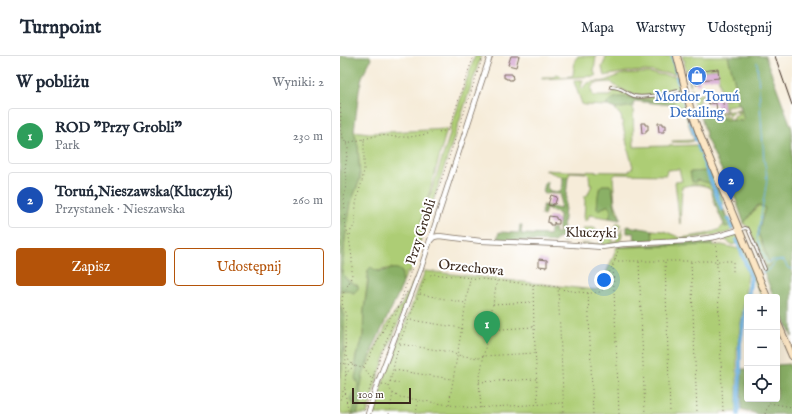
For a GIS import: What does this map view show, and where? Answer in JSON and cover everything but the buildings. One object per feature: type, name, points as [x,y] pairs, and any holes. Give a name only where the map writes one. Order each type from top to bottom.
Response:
[{"type":"main road","points":[[677,56],[697,128],[766,294]]},
{"type":"main road","points":[[780,328],[792,356]]},
{"type":"street","name":"Przy Grobli","points":[[368,414],[378,382],[421,268],[490,56]]},
{"type":"street","points":[[435,224],[436,231],[443,236]]},
{"type":"street","name":"Kluczyki","points":[[443,236],[473,241],[602,247],[687,241],[715,237],[739,230]]},
{"type":"street","points":[[430,241],[434,237],[443,236]]},
{"type":"lane","points":[[611,86],[640,96],[679,91]]},
{"type":"lane","points":[[739,230],[745,228],[748,229],[765,269]]},
{"type":"path","points":[[345,142],[347,144],[379,135],[410,137],[444,132],[448,130],[474,56]]},
{"type":"path","points":[[363,414],[372,380],[399,306],[483,56]]},
{"type":"path","points":[[340,104],[340,132],[348,148],[345,170],[347,177],[344,198],[344,217],[350,237],[352,258],[352,274],[343,294],[342,301],[346,315],[345,386],[349,414]]},
{"type":"path","points":[[350,237],[351,230],[355,225],[356,204],[364,169],[364,139]]},
{"type":"path","points":[[715,237],[717,245],[716,261],[723,411]]},
{"type":"path","points":[[593,414],[588,292],[602,291],[620,245]]},
{"type":"path","points":[[614,261],[733,260],[733,273]]},
{"type":"path","points":[[639,261],[645,414]]},
{"type":"path","points":[[665,261],[670,413]]},
{"type":"path","points":[[691,261],[697,412]]},
{"type":"path","points":[[613,264],[619,414]]},
{"type":"path","points":[[537,267],[546,268]]},
{"type":"path","name":"Orzechowa","points":[[389,386],[400,344],[425,279],[430,274],[533,284],[588,292]]},
{"type":"path","points":[[448,405],[470,278]]},
{"type":"path","points":[[481,408],[479,382],[496,281]]},
{"type":"path","points":[[533,284],[538,405]]},
{"type":"path","points":[[340,363],[362,368],[366,364],[389,319],[399,306],[410,287]]},
{"type":"path","points":[[558,288],[564,414]]},
{"type":"path","points":[[420,294],[466,303]]},
{"type":"path","points":[[492,304],[533,302]]},
{"type":"path","points":[[410,320],[462,328]]},
{"type":"path","points":[[488,330],[534,327]]},
{"type":"path","points":[[400,344],[482,359]]},
{"type":"path","points":[[346,353],[349,361],[355,366]]},
{"type":"path","points":[[483,356],[535,353]]},
{"type":"path","points":[[345,375],[355,366]]},
{"type":"path","points":[[363,366],[372,380]]},
{"type":"path","points":[[393,370],[453,380]]},
{"type":"path","points":[[479,382],[537,379]]},
{"type":"path","points":[[390,381],[400,383]]},
{"type":"path","points":[[382,384],[389,386],[393,393],[400,396],[466,408],[563,404]]},
{"type":"path","points":[[340,400],[345,386]]},
{"type":"path","points":[[389,414],[393,393]]},
{"type":"path","points":[[416,414],[418,400]]},
{"type":"path","points":[[765,414],[770,403],[792,407]]},
{"type":"green space","points":[[340,56],[370,56],[371,59],[362,77],[359,91],[354,131],[358,147],[360,179],[351,202],[345,238],[342,272],[346,279],[358,286],[358,289],[354,293],[347,290],[341,290],[340,292]]},
{"type":"green space","points":[[475,56],[481,56],[409,274],[407,271],[402,286],[403,280],[392,268],[377,271],[368,270],[363,338],[356,357],[356,366],[364,366],[368,363],[388,322],[400,307],[418,274],[379,374],[367,414],[342,414],[340,411],[340,377],[344,349],[344,317],[340,304],[340,292],[341,290],[347,290],[354,293],[358,288],[357,285],[346,279],[342,272],[345,238],[351,202],[360,179],[358,147],[354,131],[369,133],[447,129],[421,223],[450,134],[451,126]]},
{"type":"green space","points":[[578,56],[596,56],[594,71],[596,76],[542,79],[542,77],[553,77],[556,74],[562,77],[572,76],[575,60]]},
{"type":"green space","points":[[605,56],[675,56],[678,71],[674,74],[646,71],[626,72],[604,76],[602,67],[606,58]]},
{"type":"green space","points":[[682,56],[728,56],[745,121],[727,120],[715,115],[720,115],[720,112],[733,111],[730,115],[726,112],[721,113],[721,115],[724,116],[725,114],[725,116],[728,116],[728,119],[734,119],[735,115],[738,115],[739,113],[737,113],[738,108],[739,112],[741,112],[740,104],[726,106],[727,110],[724,110],[722,99],[729,100],[728,97],[725,99],[723,98],[722,94],[699,97],[699,102],[694,105],[690,89],[692,88],[694,95],[721,92],[717,69],[694,72],[693,69],[688,70],[690,85],[684,63],[685,60],[683,60]]},
{"type":"green space","points":[[728,56],[765,56],[792,129],[792,337],[780,310],[780,294],[773,294],[762,268],[770,265],[758,233],[765,208],[758,205],[744,223],[736,200],[705,136],[706,134],[701,117],[707,116],[707,110],[709,111],[710,115],[715,115],[727,120],[744,121],[740,104],[738,103],[737,90]]},
{"type":"green space","points":[[648,73],[680,76],[684,88],[645,96],[631,94],[611,82],[595,83],[591,88],[593,96],[610,96],[612,95],[613,89],[641,98],[684,91],[698,138],[695,140],[689,142],[672,142],[694,140],[683,108],[673,105],[674,100],[651,100],[629,97],[608,102],[606,106],[585,105],[582,104],[574,82],[575,80],[583,80],[581,87],[583,89],[584,86],[589,83],[605,81],[623,74]]},
{"type":"green space","points":[[664,95],[674,100],[673,105],[634,101],[633,106],[615,109],[606,106],[610,101],[620,97],[650,100]]},
{"type":"green space","points":[[633,106],[634,147],[696,145],[720,190],[724,204],[722,205],[725,212],[734,224],[734,228],[732,230],[727,233],[680,240],[653,240],[652,230],[664,231],[681,238],[706,234],[718,230],[724,224],[725,227],[726,218],[718,196],[718,191],[715,189],[714,190],[713,188],[712,191],[708,187],[698,185],[682,187],[680,224],[675,182],[682,181],[679,169],[667,170],[666,175],[616,174],[613,177],[615,203],[620,216],[616,214],[612,188],[599,189],[597,208],[598,210],[609,205],[611,211],[609,218],[589,215],[588,220],[584,220],[584,196],[587,196],[592,185],[590,185],[589,175],[587,173],[571,172],[568,177],[565,177],[545,170],[628,172],[633,167],[621,116],[615,109]]},
{"type":"green space","points":[[707,171],[711,182],[710,183],[714,190],[715,185],[718,191],[718,196],[726,217],[731,224],[730,226],[725,227],[709,183],[696,180],[696,182],[692,182],[690,172]]},
{"type":"green space","points":[[562,177],[568,177],[562,238],[558,237],[558,239],[554,242],[497,240],[499,232],[519,233],[520,225],[522,225],[521,234],[550,235],[550,229],[554,228],[555,233],[559,233],[559,214],[546,208],[544,216],[541,215],[543,205],[560,209],[561,194],[543,193],[545,182],[548,182],[547,188],[552,192],[560,191],[563,184]]},
{"type":"green space","points":[[602,185],[610,185],[612,188],[616,213],[620,216],[620,220],[609,218],[611,208],[609,205],[598,210],[598,193]]},
{"type":"green space","points":[[759,205],[765,208],[758,233],[770,265],[766,266],[748,227],[744,225]]},
{"type":"green space","points":[[617,223],[621,224],[611,243],[616,241],[623,227],[621,239],[616,244],[607,245],[581,244],[602,244],[603,238],[598,235],[585,239],[576,238],[564,240],[564,243],[563,242],[562,238],[565,239],[580,236],[584,228],[595,228],[596,231],[614,234]]},
{"type":"green space","points":[[627,226],[652,230],[653,240],[635,241],[634,233],[627,233]]},
{"type":"green space","points":[[734,234],[739,235],[764,294],[760,294],[754,281],[754,277],[751,275],[752,273],[748,268],[739,243],[732,245],[723,238]]},
{"type":"green space","points":[[713,240],[713,245],[617,247]]},
{"type":"green space","points":[[722,245],[739,249],[748,274],[737,350],[737,412],[721,412],[722,414],[374,414],[382,384],[425,271],[595,290],[601,286],[617,247]]},
{"type":"green space","points":[[371,267],[377,271],[393,269],[399,270],[402,272],[402,286],[372,350],[363,375],[360,392],[362,397],[357,414],[352,414],[355,406],[351,397],[358,385],[358,381],[356,381],[355,378],[357,369],[355,362],[363,337],[368,270]]},
{"type":"green space","points":[[340,304],[344,317],[344,349],[340,377]]},
{"type":"green space","points":[[789,364],[792,372],[792,414],[758,414],[741,409],[742,369],[744,369],[744,402],[780,402],[780,365]]},
{"type":"waterway","points":[[673,56],[676,71]]},
{"type":"waterway","points":[[757,62],[764,160],[767,180],[757,239],[767,263],[777,260]]},
{"type":"waterway","points":[[677,77],[680,88]]},
{"type":"waterway","points":[[682,93],[696,140]]},
{"type":"waterway","points":[[698,145],[700,151]]},
{"type":"waterway","points":[[702,157],[722,209]]},
{"type":"waterway","points":[[729,219],[732,228]]},
{"type":"waterway","points":[[737,240],[751,277],[748,294]]},
{"type":"waterway","points":[[762,273],[778,260],[784,261],[788,268],[792,269]]},
{"type":"waterway","points":[[738,414],[740,343],[744,319]]},
{"type":"railway","points":[[775,56],[792,105]]},
{"type":"place","name":"Mordor Toruń Detailing","points":[[697,76]]},
{"type":"place","name":"Toruń,Nieszawska(Kluczyki)","points":[[731,200]]},
{"type":"place","name":"ROD \"Przy Grobli\"","points":[[487,344]]}]
